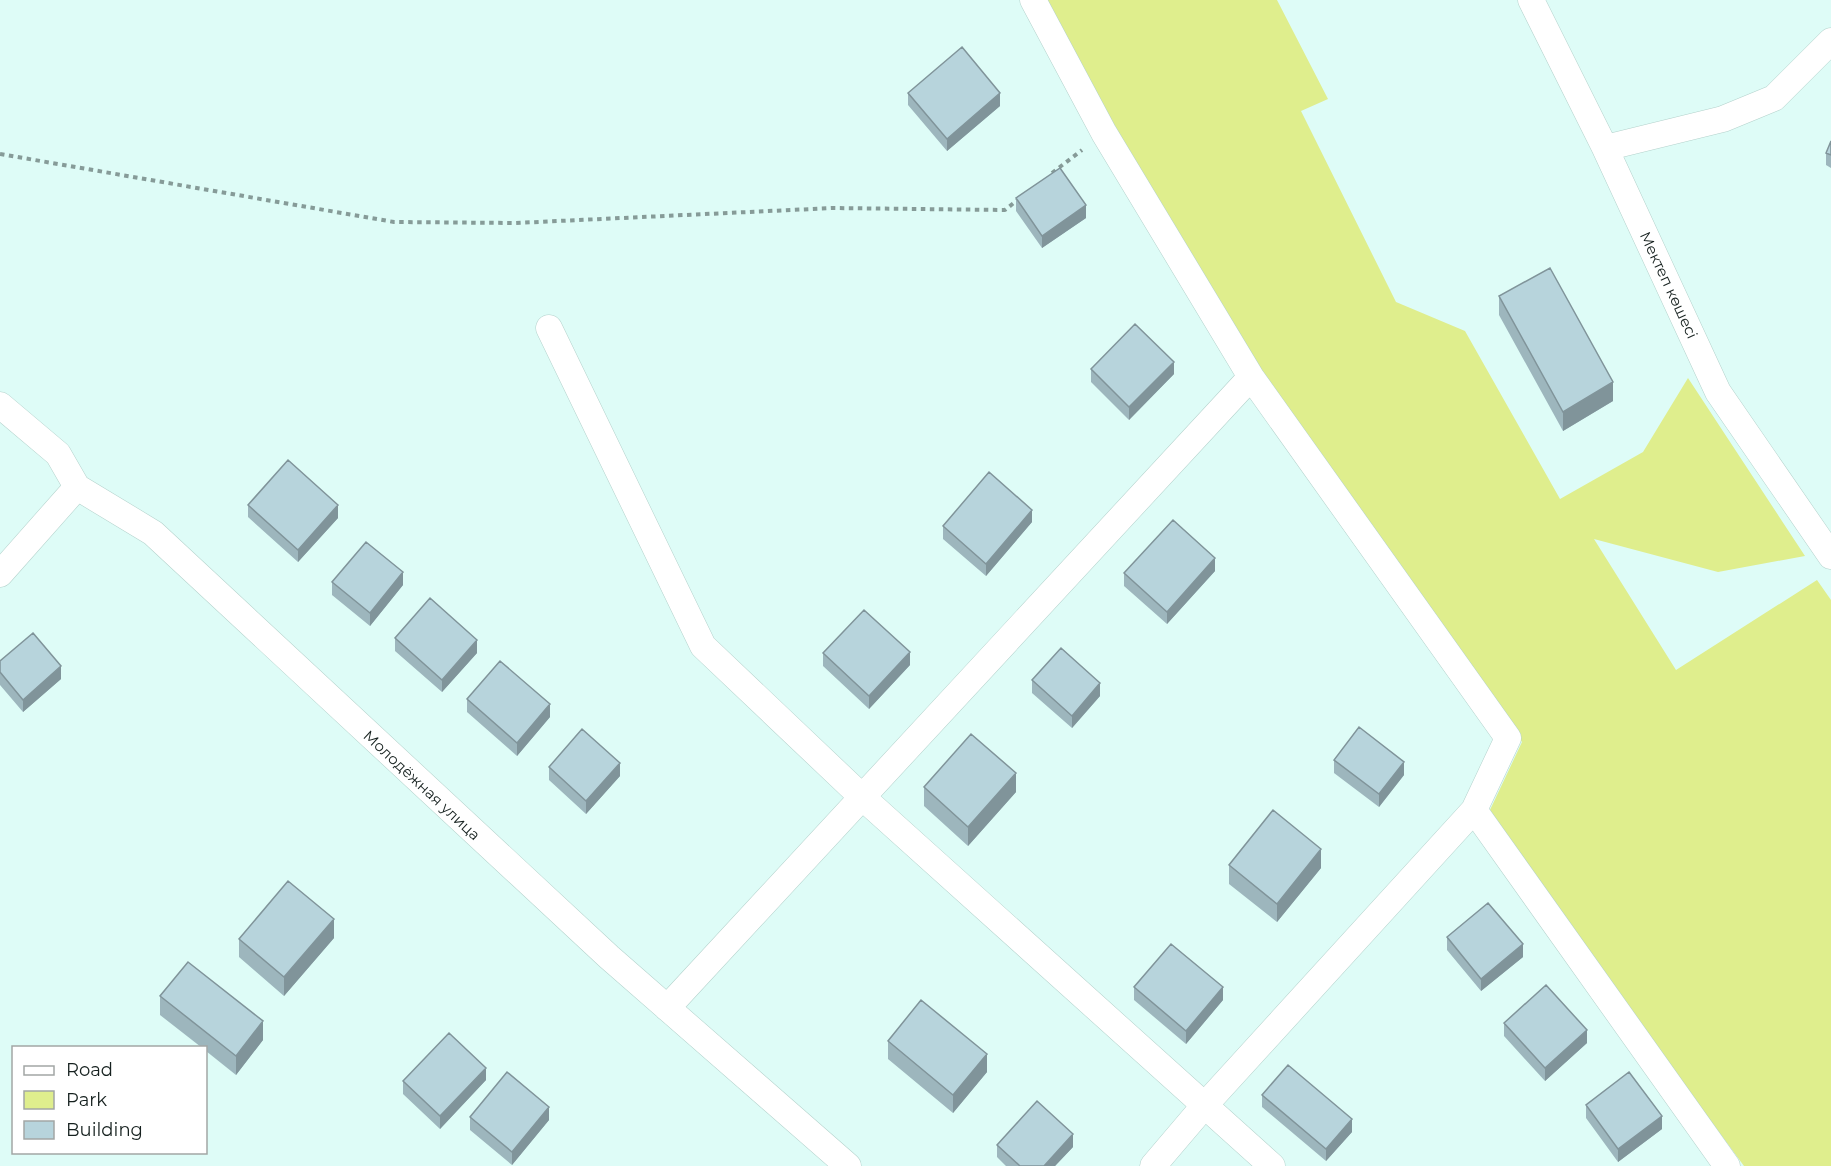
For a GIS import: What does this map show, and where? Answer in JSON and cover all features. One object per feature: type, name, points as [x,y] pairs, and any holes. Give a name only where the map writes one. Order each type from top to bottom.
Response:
[{"type":"street","points":[[1033,0],[1104,133],[1251,378],[1509,738],[1474,810],[1204,1106],[1153,1166]]},
{"type":"street","name":"Мектеп көшесі","points":[[1531,0],[1605,148],[1718,392],[1831,556]]},
{"type":"street","points":[[1605,148],[1723,119],[1774,98],[1831,41]]},
{"type":"street","points":[[549,328],[703,646],[861,796],[1272,1166]]},
{"type":"street","points":[[667,1008],[861,796],[1251,378]]},
{"type":"street","name":"Молодёжная улица","points":[[0,405],[58,454],[77,487],[153,533],[383,749],[667,1008],[848,1166]]},
{"type":"street","points":[[0,574],[77,487]]},
{"type":"street","points":[[1474,810],[1727,1166]]},
{"type":"path","points":[[1050,175],[1104,133]]},
{"type":"path","points":[[0,154],[394,222],[516,223],[833,208],[1005,210],[1023,196]]},
{"type":"green space","points":[[1038,0],[1277,0],[1328,99],[1301,111],[1396,302],[1465,331],[1560,499],[1643,452],[1688,378],[1805,556],[1718,572],[1594,539],[1676,670],[1817,580],[1831,600],[1831,1166],[1744,1166],[1528,873],[1490,810],[1522,742],[1262,375]]},
{"type":"building","points":[[962,47],[1000,93],[947,139],[908,93]]},
{"type":"building","points":[[1831,141],[1831,155],[1826,153]]},
{"type":"building","points":[[1060,168],[1086,205],[1042,236],[1016,198]]},
{"type":"building","points":[[1550,268],[1613,382],[1563,412],[1499,296]]},
{"type":"building","points":[[1135,324],[1174,362],[1129,407],[1091,369]]},
{"type":"building","points":[[288,460],[338,505],[298,550],[248,505]]},
{"type":"building","points":[[989,472],[1032,510],[986,564],[943,526]]},
{"type":"building","points":[[1173,520],[1215,558],[1167,612],[1124,573]]},
{"type":"building","points":[[366,542],[403,572],[370,613],[332,582]]},
{"type":"building","points":[[430,598],[477,640],[442,680],[395,638]]},
{"type":"building","points":[[864,610],[910,652],[869,696],[823,653]]},
{"type":"building","points":[[33,633],[61,666],[23,700],[0,672],[0,661]]},
{"type":"building","points":[[1061,648],[1100,683],[1072,716],[1032,680]]},
{"type":"building","points":[[500,661],[550,704],[517,743],[467,699]]},
{"type":"building","points":[[1359,727],[1404,762],[1379,794],[1334,760]]},
{"type":"building","points":[[582,729],[620,763],[586,801],[549,767]]},
{"type":"building","points":[[971,734],[1016,773],[968,827],[924,787]]},
{"type":"building","points":[[1273,810],[1321,849],[1277,904],[1229,865]]},
{"type":"building","points":[[288,881],[334,919],[284,977],[239,939]]},
{"type":"building","points":[[1488,903],[1523,944],[1481,979],[1447,937]]},
{"type":"building","points":[[1171,944],[1223,987],[1186,1031],[1134,987]]},
{"type":"building","points":[[188,962],[263,1021],[236,1056],[160,996]]},
{"type":"building","points":[[1546,985],[1587,1030],[1545,1068],[1504,1023]]},
{"type":"building","points":[[921,1000],[987,1054],[953,1095],[888,1041]]},
{"type":"building","points":[[449,1033],[486,1068],[440,1116],[403,1081]]},
{"type":"building","points":[[1288,1065],[1352,1119],[1326,1149],[1262,1095]]},
{"type":"building","points":[[507,1072],[549,1107],[512,1152],[470,1117]]},
{"type":"building","points":[[1629,1072],[1662,1116],[1618,1149],[1586,1105]]},
{"type":"building","points":[[1037,1101],[1073,1134],[1044,1166],[1020,1166],[997,1145]]}]
